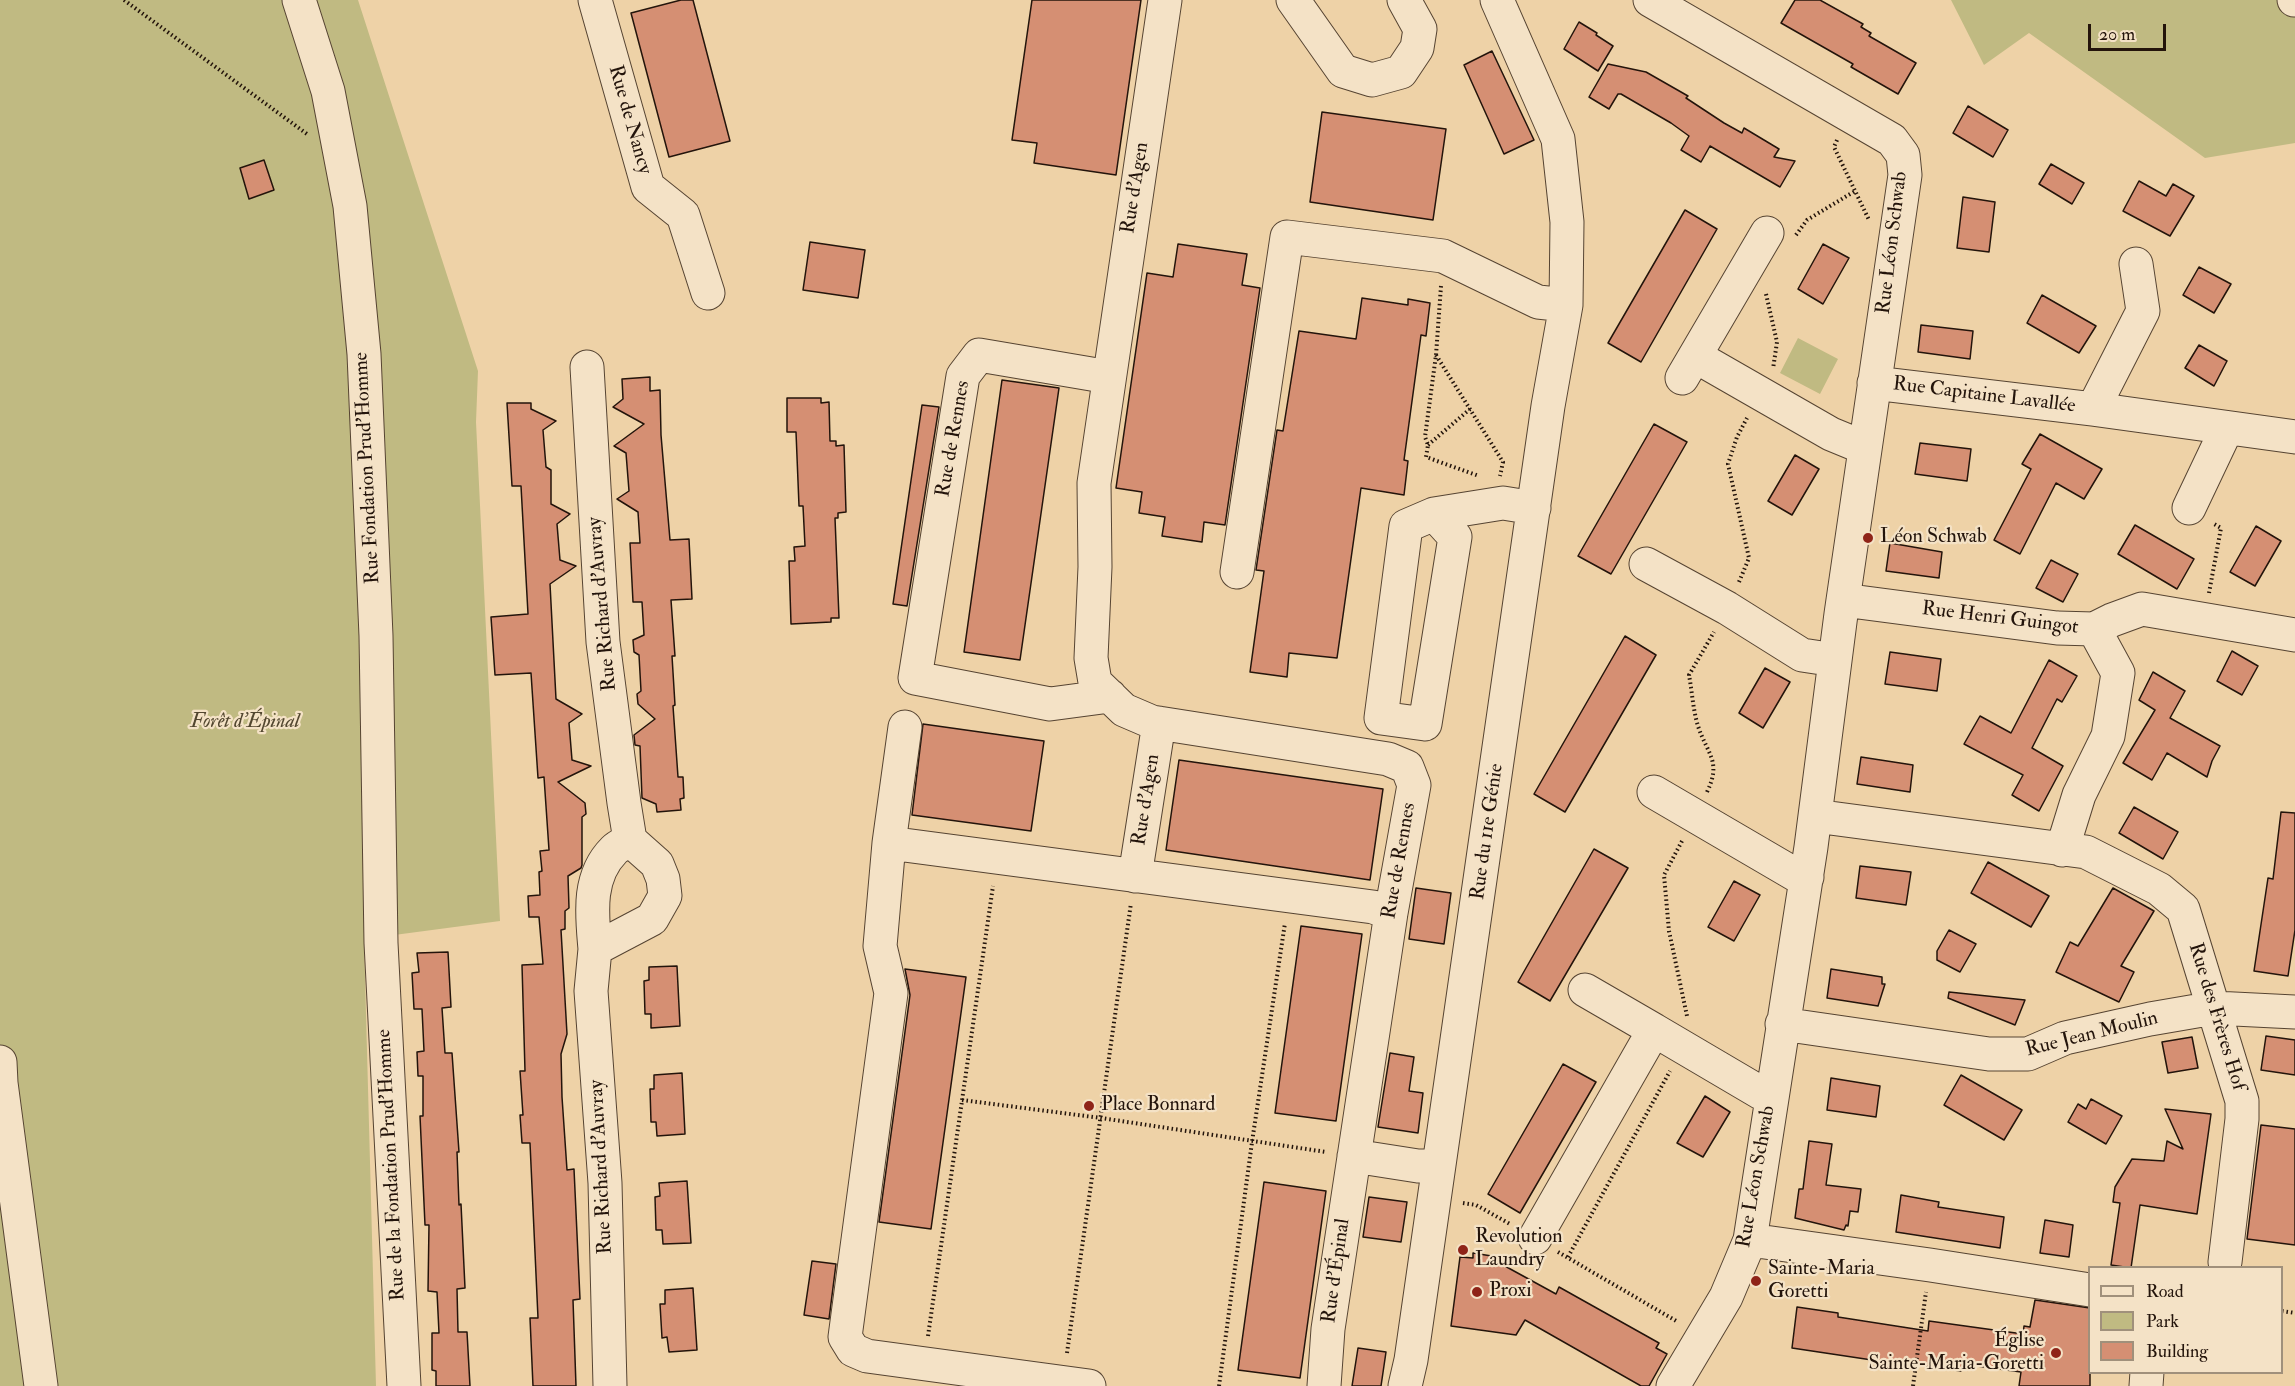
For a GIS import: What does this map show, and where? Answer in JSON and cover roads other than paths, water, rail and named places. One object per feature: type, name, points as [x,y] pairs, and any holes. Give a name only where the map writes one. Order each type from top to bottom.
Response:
[{"type":"street","name":"Rue Fondation Prud'Homme","points":[[299,0],[328,90],[350,206],[364,354],[376,636],[381,943]]},
{"type":"street","name":"Rue de Nancy","points":[[595,0],[648,187],[683,215],[708,293]]},
{"type":"street","name":"Rue d'Agen","points":[[1109,377],[1165,0]]},
{"type":"street","points":[[1293,0],[1343,71],[1372,80],[1401,72],[1417,48],[1420,29],[1404,0]]},
{"type":"street","name":"Rue du 11e Génie","points":[[1411,1377],[1438,1166],[1512,498],[1548,406],[1566,305],[1567,222],[1558,139],[1497,0]]},
{"type":"street","name":"Rue Léon Schwab","points":[[1650,0],[1692,10],[1850,116],[1892,140],[1903,155],[1905,175],[1843,600],[1807,877],[1782,1024],[1750,1240],[1726,1296],[1673,1386]]},
{"type":"street","points":[[1237,572],[1287,237],[1443,256],[1538,302],[1566,305]]},
{"type":"street","points":[[1779,238],[1688,367],[1760,393],[1831,434],[1865,448]]},
{"type":"street","name":"Rue Capitaine Lavallée","points":[[2093,409],[2143,311],[2136,264]]},
{"type":"street","name":"Rue de Rennes","points":[[1110,696],[1050,704],[915,678],[963,376],[979,355],[1109,377],[1094,483],[1095,567],[1091,658],[1095,682],[1110,696],[1124,710],[1159,723],[1388,759],[1407,767],[1414,785],[1391,913],[1354,1156]]},
{"type":"street","name":"Rue Richard d'Auvray","points":[[587,367],[603,642],[630,840],[614,849],[601,871],[593,889],[592,913],[596,949],[591,991],[605,1183],[610,1386]]},
{"type":"street","name":"Rue Capitaine Lavallée","points":[[1875,383],[2093,409],[2295,437]]},
{"type":"street","points":[[2189,508],[2227,428]]},
{"type":"street","points":[[1434,514],[1455,537],[1425,724],[1381,718],[1406,526],[1434,514],[1512,498]]},
{"type":"street","points":[[1646,564],[1727,608],[1802,655],[1835,660]]},
{"type":"street","name":"Rue Henri Guingot","points":[[1843,600],[2057,628],[2094,629],[2142,609],[2295,635]]},
{"type":"street","points":[[2062,850],[2079,795],[2108,736],[2118,673],[2094,629]]},
{"type":"street","name":"Rue d'Agen","points":[[1135,876],[1159,723]]},
{"type":"street","points":[[905,727],[889,843],[880,946],[891,993],[845,1337],[853,1350],[867,1356],[1076,1384]]},
{"type":"street","points":[[1654,792],[1796,875],[1807,877]]},
{"type":"street","name":"Rue des Frères Hof","points":[[1815,816],[2086,852],[2159,889],[2183,909],[2242,1101],[2242,1119],[2225,1262]]},
{"type":"street","points":[[596,949],[652,919],[665,896],[663,879],[657,864],[630,840]]},
{"type":"street","points":[[889,843],[1373,907],[1391,913]]},
{"type":"street","name":"Rue de la Fondation Prud'Homme","points":[[381,943],[404,1386]]},
{"type":"street","name":"Rue Léon Schwab","points":[[1585,990],[1761,1093],[1772,1094]]},
{"type":"street","name":"Rue Jean Moulin","points":[[1782,1024],[1989,1054],[2028,1054],[2066,1038],[2150,1019],[2214,1008],[2295,1012]]},
{"type":"street","points":[[1535,1238],[1654,1030]]},
{"type":"street","points":[[0,1062],[41,1386]]},
{"type":"street","points":[[1354,1156],[1418,1166],[1438,1166]]},
{"type":"street","name":"Rue d'Épinal","points":[[1324,1386],[1328,1329],[1354,1156]]},
{"type":"street","points":[[1750,1240],[2088,1290]]},
{"type":"place","name":"Léon Schwab","points":[[1868,538]]},
{"type":"place","name":"Place Bonnard","points":[[1089,1106]]},
{"type":"place","name":"Revolution Laundry","points":[[1463,1250]]},
{"type":"place","name":"Sainte-Maria Goretti","points":[[1756,1281]]},
{"type":"place","name":"Proxi","points":[[1477,1292]]},
{"type":"place","name":"Église Sainte-Maria-Goretti","points":[[2056,1353]]},
{"type":"park label","name":"Forêt d'Épinal","points":[[245,723]]}]
